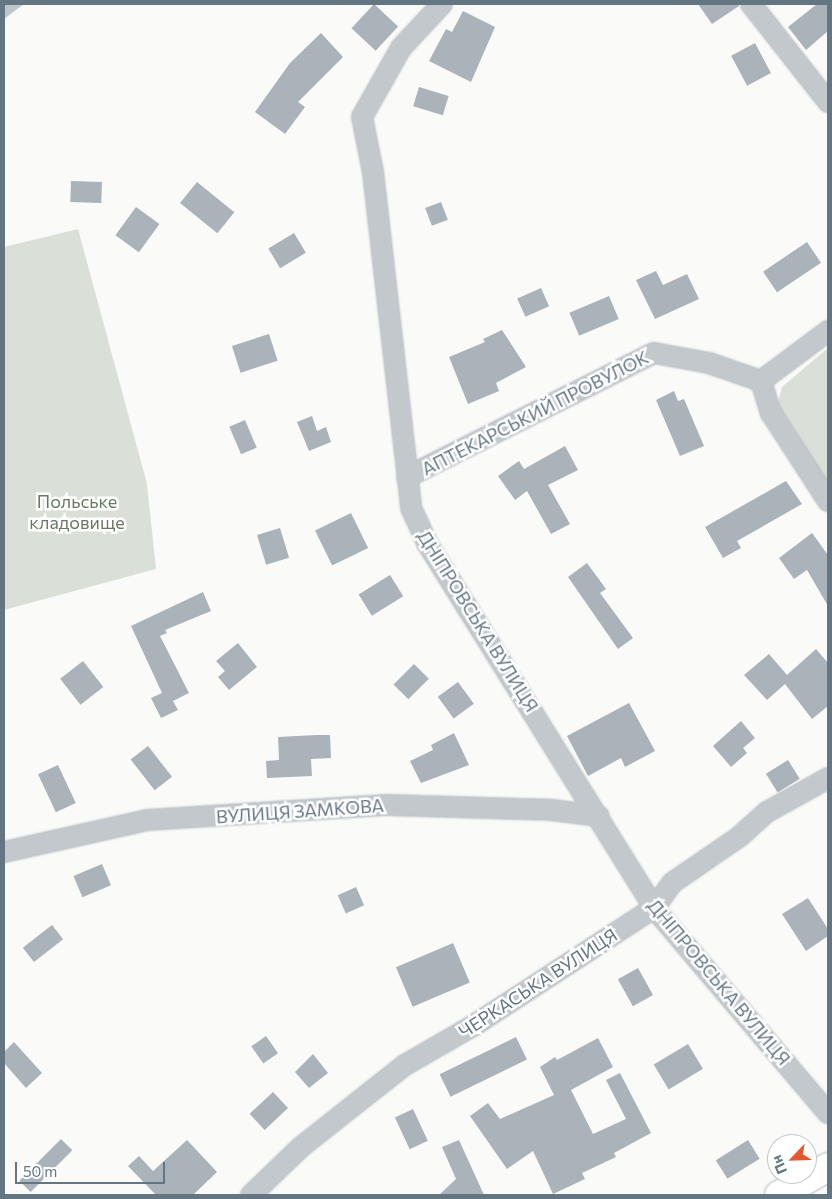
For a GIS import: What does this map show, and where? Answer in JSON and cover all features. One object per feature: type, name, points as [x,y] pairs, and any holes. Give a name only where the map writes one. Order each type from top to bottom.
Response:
[{"type":"main road","points":[[779,1195],[828,1167]]},
{"type":"street","name":"ДНІПРОВСЬКА ВУЛИЦЯ","points":[[442,4],[401,48],[362,117],[373,172],[410,508],[427,543],[599,816],[654,908],[828,1113]]},
{"type":"street","points":[[751,4],[828,102]]},
{"type":"street","points":[[828,331],[761,381],[771,414],[828,501]]},
{"type":"street","name":"АПТЕКАРСЬКИЙ ПРОВУЛОК","points":[[407,477],[654,353],[709,362],[761,381]]},
{"type":"street","name":"ЧЕРКАСЬКА ВУЛИЦЯ","points":[[251,1195],[301,1147],[405,1065],[476,1024],[654,908],[672,883],[739,838],[767,812],[828,778]]},
{"type":"street","name":"ВУЛИЦЯ ЗАМКОВА","points":[[4,852],[147,820],[388,805],[552,810],[599,816]]},
{"type":"green space","name":"Польське кладовище","points":[[78,229],[147,484],[156,569],[4,610],[4,247]]},
{"type":"green space","points":[[828,348],[828,488],[782,418],[778,402],[782,387]]},
{"type":"shaded area","points":[[4,4],[24,4],[4,19]]},
{"type":"building","points":[[374,4],[398,27],[376,51],[351,28]]},
{"type":"building","points":[[698,4],[739,4],[739,6],[712,24]]},
{"type":"building","points":[[817,4],[828,4],[828,31],[806,50],[788,27]]},
{"type":"building","points":[[463,11],[495,27],[471,82],[429,61],[446,29],[452,32]]},
{"type":"building","points":[[321,33],[343,57],[298,102],[305,107],[285,134],[255,112],[290,63]]},
{"type":"building","points":[[755,43],[771,73],[747,86],[731,56]]},
{"type":"building","points":[[419,87],[449,96],[443,115],[413,106]]},
{"type":"building","points":[[71,181],[102,182],[101,203],[70,202]]},
{"type":"building","points":[[197,182],[234,212],[217,233],[180,203]]},
{"type":"building","points":[[441,202],[448,220],[432,226],[425,208]]},
{"type":"building","points":[[136,207],[159,224],[139,252],[115,235]]},
{"type":"building","points":[[294,233],[306,253],[280,268],[268,248]]},
{"type":"building","points":[[807,242],[821,263],[777,292],[763,272]]},
{"type":"building","points":[[656,271],[663,285],[687,274],[699,299],[655,319],[636,280]]},
{"type":"building","points":[[541,288],[549,306],[525,317],[517,299]]},
{"type":"building","points":[[609,296],[619,319],[579,336],[569,313]]},
{"type":"building","points":[[502,330],[526,367],[496,383],[499,391],[468,404],[449,357],[485,342],[483,339]]},
{"type":"building","points":[[269,334],[278,361],[241,373],[232,346]]},
{"type":"building","points":[[674,391],[678,401],[684,399],[704,446],[680,456],[656,400]]},
{"type":"building","points":[[312,416],[317,431],[326,427],[331,442],[309,451],[297,422]]},
{"type":"building","points":[[245,420],[257,448],[241,454],[229,427]]},
{"type":"building","points":[[565,446],[578,470],[548,485],[570,524],[551,534],[527,491],[515,500],[498,476],[519,461],[524,469]]},
{"type":"building","points":[[786,481],[802,504],[737,541],[741,548],[723,558],[705,527]]},
{"type":"building","points":[[351,513],[368,548],[332,566],[315,531]]},
{"type":"building","points":[[280,528],[289,558],[266,565],[257,535]]},
{"type":"building","points":[[812,533],[828,555],[828,606],[807,570],[794,579],[779,558]]},
{"type":"building","points":[[587,563],[606,589],[600,593],[633,638],[618,649],[568,577]]},
{"type":"building","points":[[390,575],[403,596],[372,616],[359,595]]},
{"type":"building","points":[[203,592],[211,611],[165,630],[167,633],[160,636],[189,693],[173,701],[178,710],[161,718],[151,698],[162,693],[131,626]]},
{"type":"building","points":[[238,643],[257,667],[229,690],[218,677],[225,671],[216,661]]},
{"type":"building","points":[[816,649],[828,663],[828,706],[812,719],[785,684],[767,700],[744,675],[769,654],[787,675]]},
{"type":"building","points":[[83,661],[103,687],[80,705],[60,679]]},
{"type":"building","points":[[414,664],[429,679],[408,699],[393,685]]},
{"type":"building","points":[[458,682],[474,704],[454,719],[438,697]]},
{"type":"building","points":[[629,703],[655,751],[625,767],[621,758],[588,776],[567,736]]},
{"type":"building","points":[[741,721],[755,738],[743,748],[747,753],[731,767],[713,746]]},
{"type":"building","points":[[454,733],[469,765],[421,783],[410,761],[433,750],[431,745]]},
{"type":"building","points":[[330,735],[331,758],[311,759],[312,776],[267,778],[266,761],[279,760],[278,737]]},
{"type":"building","points":[[148,746],[172,777],[155,790],[131,760]]},
{"type":"building","points":[[788,760],[800,779],[778,792],[766,774]]},
{"type":"building","points":[[58,765],[76,803],[56,812],[38,774]]},
{"type":"building","points":[[102,864],[111,885],[82,897],[73,876]]},
{"type":"building","points":[[356,887],[364,905],[346,913],[338,895]]},
{"type":"building","points":[[808,898],[828,929],[828,936],[806,951],[782,914]]},
{"type":"building","points":[[52,925],[63,939],[34,962],[23,948]]},
{"type":"building","points":[[453,943],[470,983],[413,1007],[396,967]]},
{"type":"building","points":[[638,968],[653,995],[633,1006],[618,979]]},
{"type":"building","points":[[266,1036],[278,1053],[263,1064],[251,1046]]},
{"type":"building","points":[[516,1037],[527,1059],[451,1097],[440,1074]]},
{"type":"building","points":[[598,1038],[613,1067],[571,1090],[593,1134],[626,1119],[606,1080],[620,1073],[651,1133],[614,1153],[616,1157],[582,1173],[585,1179],[553,1194],[533,1151],[507,1169],[470,1116],[488,1103],[500,1119],[554,1095],[540,1067],[555,1057],[557,1060]]},
{"type":"building","points":[[14,1042],[42,1073],[26,1088],[4,1063],[4,1052]]},
{"type":"building","points":[[688,1044],[703,1069],[669,1089],[654,1065]]},
{"type":"building","points":[[313,1054],[328,1073],[309,1088],[295,1072]]},
{"type":"building","points":[[273,1092],[288,1108],[265,1130],[250,1114]]},
{"type":"building","points":[[413,1109],[428,1141],[410,1149],[395,1117]]},
{"type":"building","points":[[61,1139],[72,1150],[31,1192],[19,1181]]},
{"type":"building","points":[[187,1140],[217,1172],[193,1195],[156,1195],[128,1166],[139,1156],[153,1171]]},
{"type":"building","points":[[459,1140],[484,1195],[439,1195],[456,1179],[442,1147]]},
{"type":"building","points":[[748,1140],[760,1159],[727,1179],[716,1160]]}]
